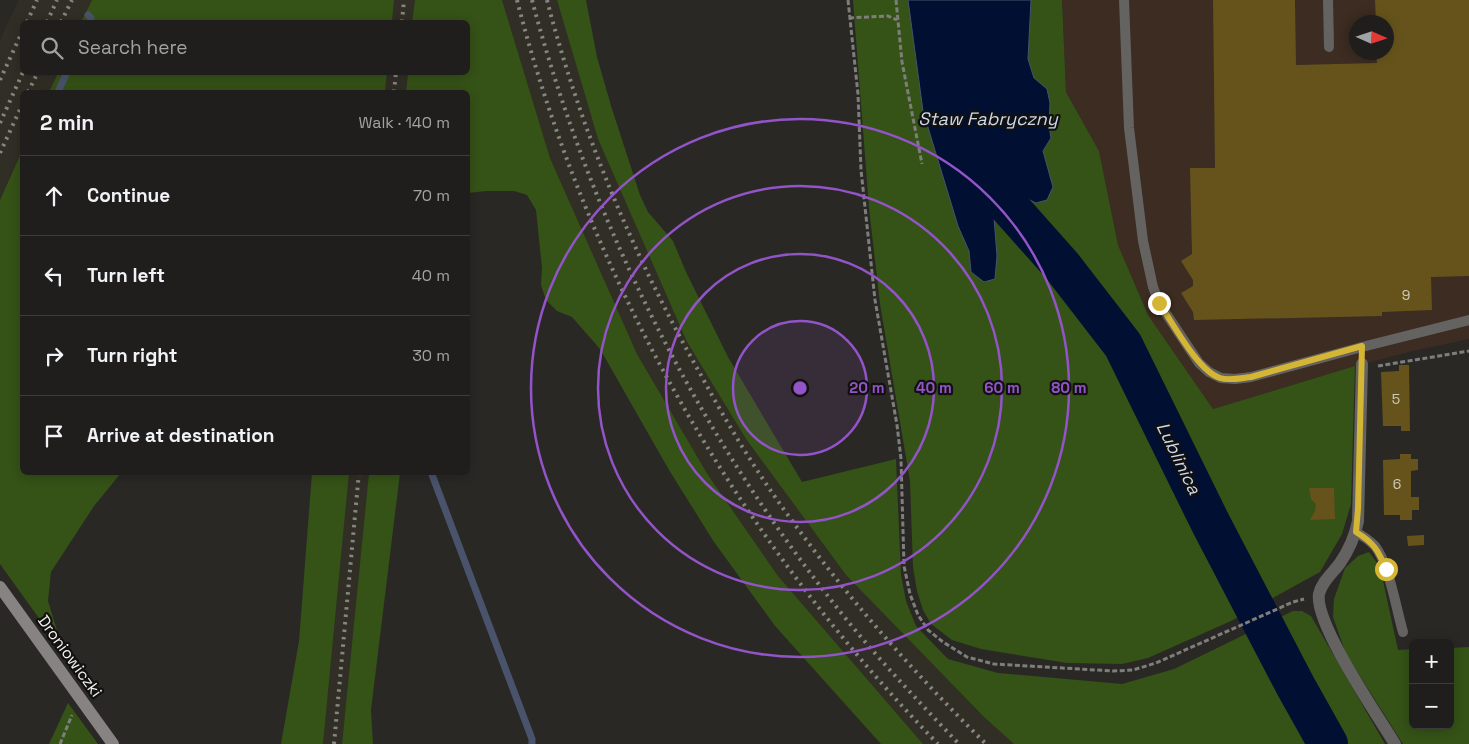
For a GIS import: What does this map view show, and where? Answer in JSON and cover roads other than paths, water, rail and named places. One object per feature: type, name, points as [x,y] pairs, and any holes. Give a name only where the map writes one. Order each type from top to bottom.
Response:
[{"type":"street","points":[[1362,368],[1356,532],[1346,553],[1322,586],[1319,595],[1319,605],[1322,617],[1337,648],[1395,744]]},
{"type":"street","name":"Droniowiczki","points":[[0,587],[113,744]]},
{"type":"lane","points":[[1124,0],[1129,128],[1147,265],[1159,303],[1199,363],[1209,372],[1221,378],[1251,377],[1362,346],[1469,320]]},
{"type":"lane","points":[[1328,0],[1329,47]]},
{"type":"lane","points":[[1362,346],[1362,368]]},
{"type":"lane","points":[[1356,532],[1376,547],[1381,557],[1386,569],[1402,632]]},
{"type":"water","name":"Staw Fabryczny","points":[[908,0],[1031,0],[1028,59],[1034,78],[1047,89],[1050,103],[1049,126],[1051,138],[1043,151],[1053,187],[1047,200],[1036,203],[1011,191],[997,193],[993,205],[997,256],[995,279],[984,282],[971,272],[969,251],[958,226],[923,111]]},
{"type":"waterway","points":[[88,15],[91,20]]},
{"type":"waterway","points":[[59,90],[66,75]]},
{"type":"waterway","name":"Lublinica","points":[[982,140],[997,193],[1062,266],[1123,345],[1210,522],[1328,744]]},
{"type":"waterway","points":[[432,475],[532,739],[532,744]]},
{"type":"railway","points":[[28,20],[37,0]]},
{"type":"railway","points":[[48,20],[57,0]]},
{"type":"railway","points":[[62,20],[72,0]]},
{"type":"railway","points":[[402,20],[404,0]]},
{"type":"railway","points":[[517,0],[547,103],[585,205],[629,304],[679,399],[736,492],[798,580],[865,665],[938,744]]},
{"type":"railway","points":[[532,0],[556,83],[585,165],[618,245],[655,323],[696,399],[741,473],[790,545],[842,614],[914,697],[959,744]]},
{"type":"railway","points":[[547,0],[576,98],[612,194],[654,287],[712,396],[756,469],[815,552],[909,665],[986,744]]},
{"type":"railway","points":[[0,80],[20,36]]},
{"type":"railway","points":[[0,123],[22,75]]},
{"type":"railway","points":[[29,90],[36,75]]},
{"type":"railway","points":[[394,90],[396,75]]},
{"type":"railway","points":[[0,153],[20,109]]},
{"type":"railway","points":[[334,744],[359,475]]}]
